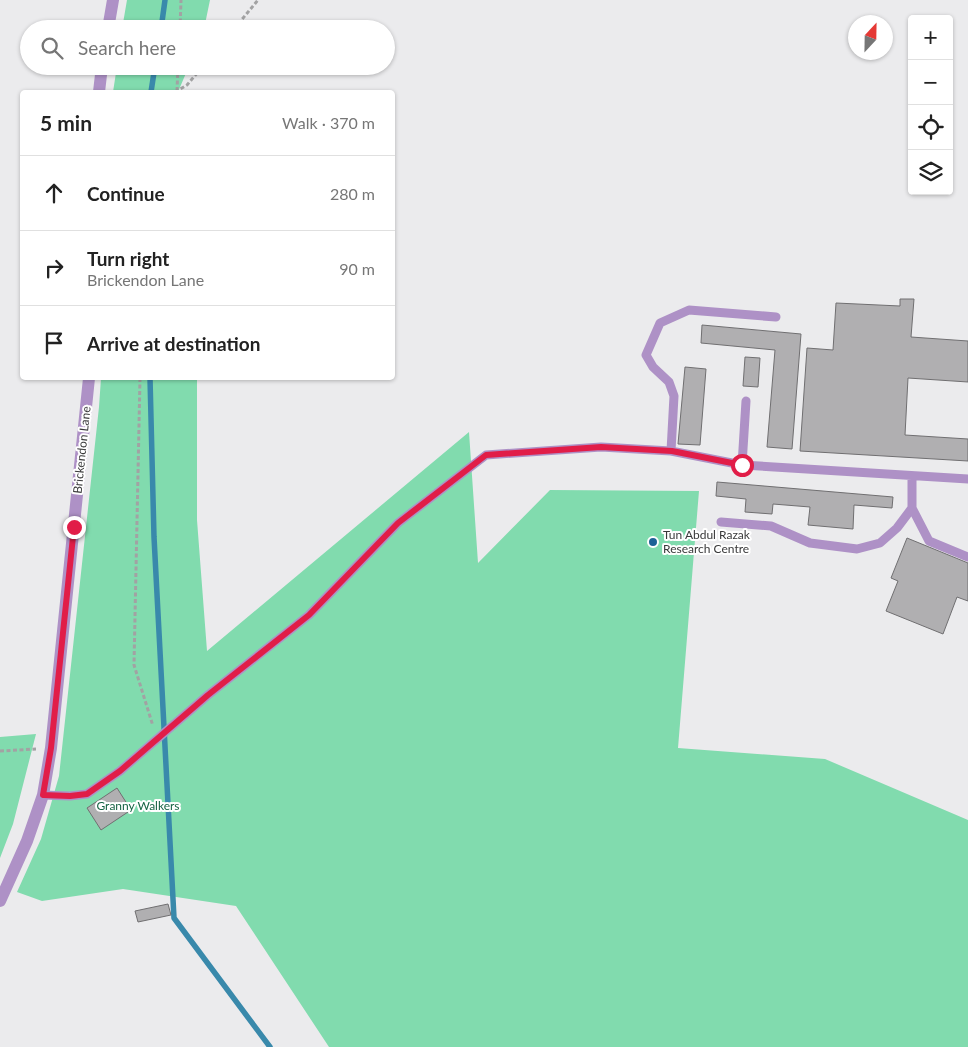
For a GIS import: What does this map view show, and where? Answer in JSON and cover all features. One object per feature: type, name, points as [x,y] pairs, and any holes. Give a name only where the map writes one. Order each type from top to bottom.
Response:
[{"type":"street","points":[[109,20],[112,0]]},
{"type":"street","points":[[99,90],[101,75]]},
{"type":"street","name":"Brickendon Lane","points":[[0,901],[27,841],[43,795],[51,748],[89,380]]},
{"type":"lane","points":[[672,451],[674,396],[669,382],[653,367],[646,355],[660,323],[689,310],[776,317]]},
{"type":"lane","points":[[742,465],[746,401]]},
{"type":"lane","points":[[43,795],[70,796],[87,794],[120,771],[208,695],[309,615],[398,523],[486,455],[601,447],[672,451],[742,465],[968,479]]},
{"type":"lane","points":[[912,476],[912,508],[930,541],[968,557]]},
{"type":"lane","points":[[721,522],[771,526],[810,543],[857,549],[880,543],[896,528],[912,508]]},
{"type":"path","points":[[180,20],[181,0]]},
{"type":"path","points":[[241,20],[258,0]]},
{"type":"path","points":[[176,90],[177,75]]},
{"type":"path","points":[[179,90],[187,85],[195,75]]},
{"type":"path","points":[[140,380],[134,665],[157,739]]},
{"type":"path","points":[[0,751],[51,748]]},
{"type":"green space","points":[[127,0],[210,0],[206,20],[124,20]]},
{"type":"green space","points":[[116,75],[185,75],[179,90],[113,90]]},
{"type":"green space","name":"Tun Abdul Razak Research Centre","points":[[101,380],[197,380],[197,520],[207,651],[469,432],[478,563],[550,490],[699,491],[678,748],[825,759],[968,820],[968,1047],[329,1047],[236,906],[123,889],[42,901],[17,892],[41,839],[59,776]]},
{"type":"green space","points":[[36,734],[13,824],[0,858],[0,737]]},
{"type":"building","points":[[900,299],[914,299],[911,337],[968,341],[968,382],[908,378],[905,435],[968,439],[968,461],[800,451],[807,348],[833,350],[836,303],[900,306]]},
{"type":"building","points":[[702,325],[801,334],[792,449],[767,447],[775,350],[701,343]]},
{"type":"building","points":[[745,357],[760,358],[758,387],[743,386]]},
{"type":"building","points":[[685,367],[706,369],[700,445],[678,444]]},
{"type":"building","points":[[717,482],[893,497],[892,508],[854,505],[853,529],[808,525],[810,507],[773,504],[772,514],[745,512],[746,499],[716,496]]},
{"type":"building","points":[[907,538],[968,563],[968,601],[957,597],[943,634],[886,611],[898,581],[891,578]]},
{"type":"building","points":[[117,788],[131,810],[101,830],[87,808]]},
{"type":"building","points":[[168,904],[171,915],[138,922],[135,911]]},
{"type":"waterway","points":[[162,20],[165,0]]},
{"type":"waterway","points":[[151,90],[154,75]]},
{"type":"waterway","points":[[150,380],[154,537],[174,918],[270,1047]]},
{"type":"place","name":"Tun Abdul Razak Research Centre","points":[[653,542]]},
{"type":"route","points":[[74,527],[51,748],[43,795],[70,796],[87,794],[120,771],[208,695],[309,615],[398,523],[486,455],[601,447],[672,451],[742,465]]},
{"type":"park label","name":"Granny Walkers","points":[[138,806]]}]
